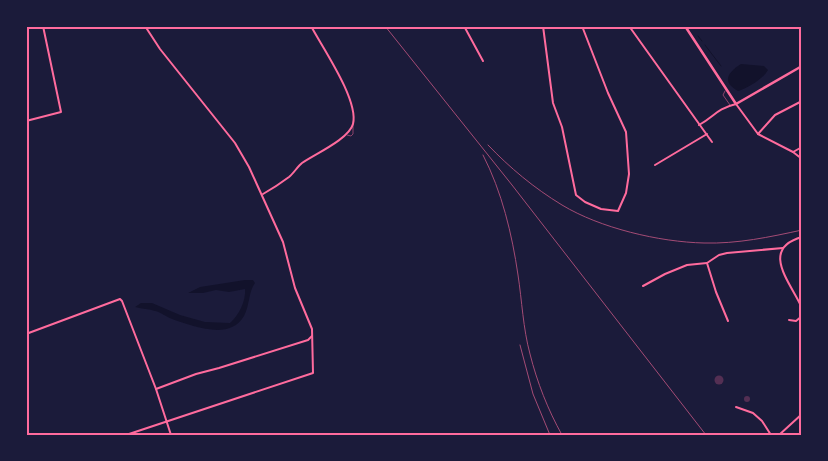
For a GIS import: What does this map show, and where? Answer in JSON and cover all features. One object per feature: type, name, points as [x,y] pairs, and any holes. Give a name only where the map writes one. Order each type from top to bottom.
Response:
[{"type":"street","points":[[26,121],[61,112],[43,26]]},
{"type":"street","points":[[126,435],[313,373],[312,329],[295,288],[283,242],[249,167],[235,143],[160,49],[145,26]]},
{"type":"street","points":[[262,195],[290,176],[302,164],[346,134],[353,121],[352,111],[344,86],[311,26]]},
{"type":"street","points":[[464,26],[482,61]]},
{"type":"street","points":[[543,26],[553,103],[562,127],[576,195],[585,202],[602,209],[618,211],[626,194],[629,174],[626,132],[608,93],[582,26]]},
{"type":"street","points":[[629,26],[712,142]]},
{"type":"street","points":[[685,26],[726,90],[758,134],[793,152],[802,159]]},
{"type":"street","points":[[699,125],[712,118],[715,112],[736,104],[802,66]]},
{"type":"street","points":[[758,134],[775,115],[802,101]]},
{"type":"street","points":[[655,165],[707,134]]},
{"type":"street","points":[[793,152],[802,148]]},
{"type":"street","points":[[802,237],[791,240],[782,248],[779,256],[780,264],[802,308]]},
{"type":"street","points":[[643,286],[687,265],[707,263],[719,255],[782,248]]},
{"type":"street","points":[[707,263],[728,321]]},
{"type":"street","points":[[26,334],[120,299],[156,388],[171,435]]},
{"type":"street","points":[[789,320],[796,320],[802,316]]},
{"type":"street","points":[[156,388],[308,340],[312,336]]},
{"type":"street","points":[[736,407],[753,413],[762,421],[771,435]]},
{"type":"street","points":[[779,435],[802,414]]},
{"type":"lane","points":[[726,90],[723,95],[731,106]]},
{"type":"lane","points":[[346,134],[349,136],[353,134],[353,121]]},
{"type":"shaded area","points":[[741,64],[764,66],[768,70],[755,83],[738,91],[729,84],[728,77]]},
{"type":"shaded area","points":[[253,280],[255,283],[244,316],[238,324],[230,328],[211,330],[200,328],[157,312],[135,307],[141,303],[152,303],[180,315],[205,322],[230,323],[241,308],[245,289],[229,292],[216,290],[203,293],[188,293],[200,287]]},
{"type":"building","points":[[719,375],[724,380],[719,385],[714,380]]},
{"type":"building","points":[[747,396],[750,399],[747,402],[744,399]]},
{"type":"waterway","points":[[698,36],[702,41]]},
{"type":"waterway","points":[[705,45],[721,66]]},
{"type":"railway","points":[[385,26],[512,185],[706,435]]},
{"type":"railway","points":[[488,145],[523,177],[562,205],[594,220],[630,232],[668,240],[716,243],[753,239],[802,230]]},
{"type":"railway","points":[[483,155],[501,198],[513,244],[526,334],[533,364],[548,406],[562,435]]},
{"type":"railway","points":[[520,345],[533,394],[550,435]]}]
